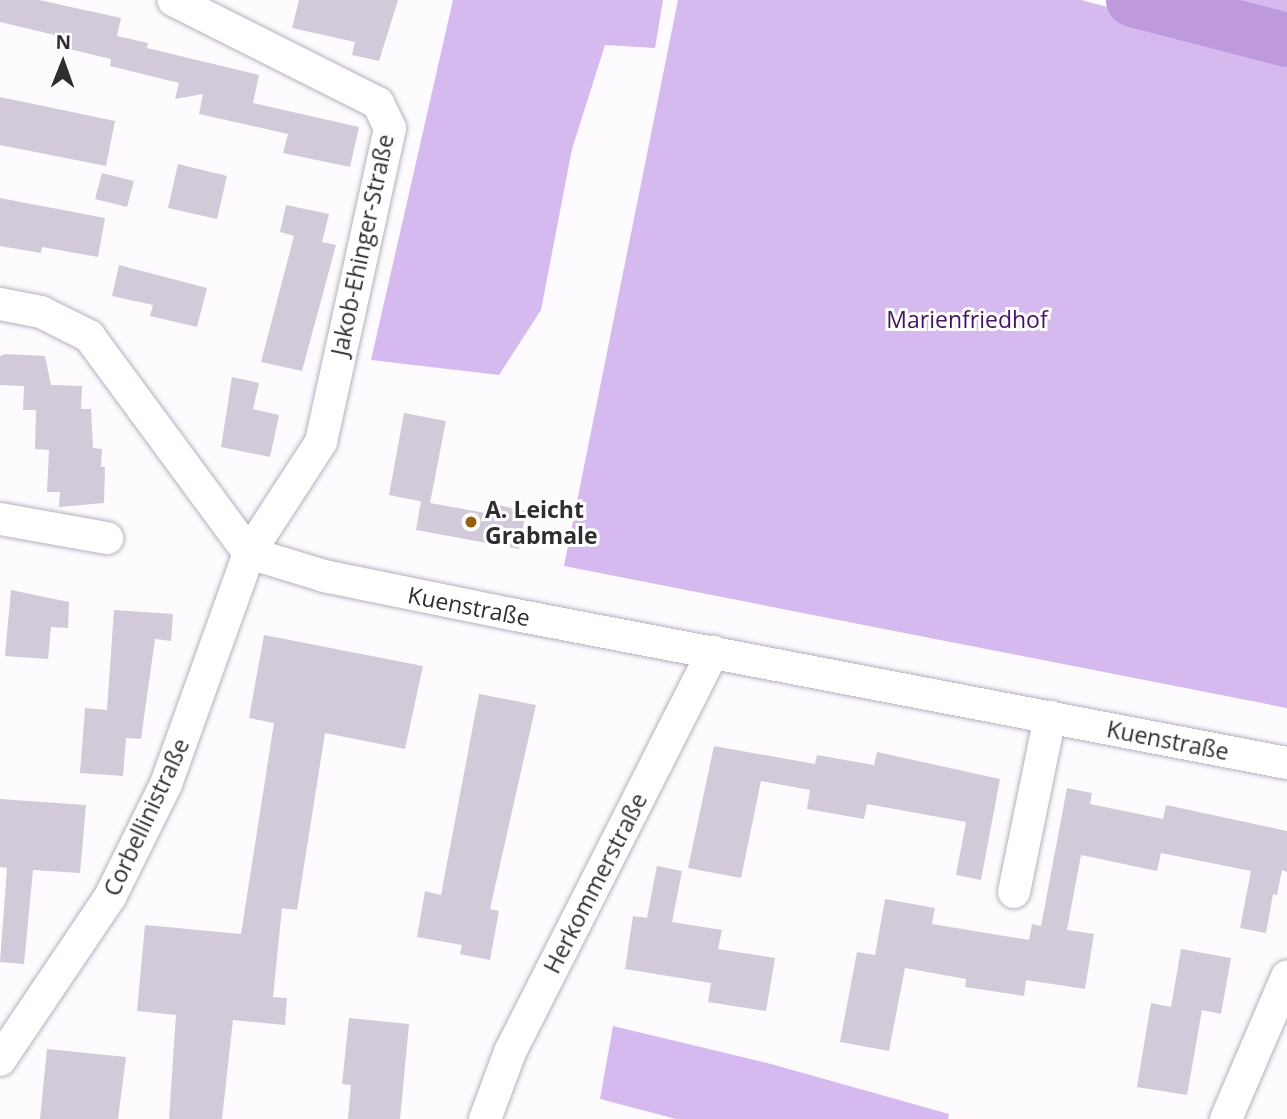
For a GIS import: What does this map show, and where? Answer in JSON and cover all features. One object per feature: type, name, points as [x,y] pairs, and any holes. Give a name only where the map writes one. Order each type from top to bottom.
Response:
[{"type":"street","name":"Jakob-Ehinger-Straße","points":[[173,0],[377,103],[390,128],[321,442],[248,553]]},
{"type":"street","points":[[0,304],[41,312],[89,336],[248,553]]},
{"type":"street","points":[[0,519],[107,538]]},
{"type":"street","name":"Kuenstraße","points":[[248,553],[324,576],[1287,763]]},
{"type":"street","name":"Corbellinistraße","points":[[0,1060],[110,897],[152,814],[189,725],[226,605],[248,553]]},
{"type":"street","name":"Herkommerstraße","points":[[485,1119],[510,1052],[713,651]]},
{"type":"street","points":[[1014,892],[1050,717]]},
{"type":"street","points":[[1226,1119],[1287,977]]},
{"type":"green space","points":[[453,0],[663,0],[655,48],[605,45],[572,149],[541,310],[499,375],[371,360]]},
{"type":"green space","name":"Marienfriedhof","points":[[678,0],[1081,0],[1287,54],[1287,708],[564,566]]},
{"type":"green space","points":[[1211,0],[1287,0],[1287,24]]},
{"type":"green space","points":[[613,1026],[771,1064],[949,1114],[948,1119],[676,1119],[600,1099]]},
{"type":"building","points":[[0,0],[39,0],[121,18],[117,36],[148,43],[147,48],[259,75],[253,103],[359,127],[350,167],[283,153],[288,134],[199,114],[203,94],[175,99],[179,83],[110,66],[111,59],[61,47],[63,37],[0,22]]},
{"type":"building","points":[[299,0],[398,0],[379,61],[352,55],[355,42],[292,28]]},
{"type":"building","points":[[0,97],[115,121],[106,166],[0,145]]},
{"type":"building","points":[[178,164],[227,176],[217,219],[168,208]]},
{"type":"building","points":[[102,173],[134,181],[127,207],[95,199]]},
{"type":"building","points":[[0,198],[105,218],[98,257],[42,247],[41,253],[0,246]]},
{"type":"building","points":[[286,205],[329,214],[322,242],[336,245],[302,371],[261,362],[294,236],[280,232]]},
{"type":"building","points":[[119,265],[207,288],[197,327],[150,316],[153,305],[112,296]]},
{"type":"building","points":[[0,356],[45,356],[51,385],[82,386],[81,409],[91,409],[93,448],[102,449],[101,467],[105,467],[104,503],[59,507],[60,492],[47,492],[49,450],[35,449],[36,410],[23,410],[24,386],[0,385]]},
{"type":"building","points":[[232,377],[259,383],[253,409],[279,415],[270,457],[221,447]]},
{"type":"building","points":[[404,413],[446,421],[430,503],[491,514],[493,504],[526,511],[519,549],[416,530],[421,501],[389,495]]},
{"type":"building","points":[[11,590],[69,602],[68,628],[51,627],[48,659],[5,656]]},
{"type":"building","points":[[114,610],[173,614],[171,641],[155,639],[141,739],[126,738],[123,776],[80,773],[85,708],[107,710]]},
{"type":"building","points":[[264,635],[423,666],[405,749],[325,733],[297,910],[282,908],[273,997],[287,998],[285,1025],[233,1020],[222,1119],[169,1119],[176,1015],[137,1011],[145,925],[241,934],[274,723],[249,718]]},
{"type":"building","points":[[479,694],[536,705],[490,909],[499,911],[490,960],[460,954],[462,945],[417,937],[425,891],[441,895]]},
{"type":"building","points":[[714,746],[815,764],[817,755],[874,765],[877,752],[1000,779],[981,880],[956,875],[966,822],[867,804],[864,819],[807,809],[810,790],[761,781],[741,878],[688,868]]},
{"type":"building","points":[[1067,788],[1092,793],[1090,804],[1163,819],[1166,805],[1287,831],[1287,872],[1282,870],[1277,895],[1273,894],[1266,933],[1240,928],[1251,871],[1161,853],[1157,871],[1081,855],[1067,930],[1094,934],[1085,989],[1026,980],[1024,996],[965,987],[966,979],[905,968],[889,1051],[840,1042],[857,952],[875,955],[885,899],[935,908],[932,924],[1029,940],[1032,924],[1041,926]]},
{"type":"building","points":[[0,799],[86,805],[80,873],[33,870],[24,964],[0,962],[7,868],[0,867]]},
{"type":"building","points":[[657,866],[682,871],[672,922],[722,930],[718,949],[775,958],[766,1011],[708,1002],[711,983],[625,969],[633,916],[647,918]]},
{"type":"building","points":[[1181,949],[1231,958],[1221,1014],[1202,1010],[1187,1095],[1137,1087],[1151,1003],[1171,1007]]},
{"type":"building","points":[[349,1018],[409,1024],[400,1119],[348,1119],[351,1085],[342,1084]]},
{"type":"building","points":[[47,1049],[126,1057],[118,1119],[40,1119]]},
{"type":"waterway","points":[[1133,0],[1287,40]]},
{"type":"place","name":"A. Leicht Grabmale","points":[[471,522]]}]
